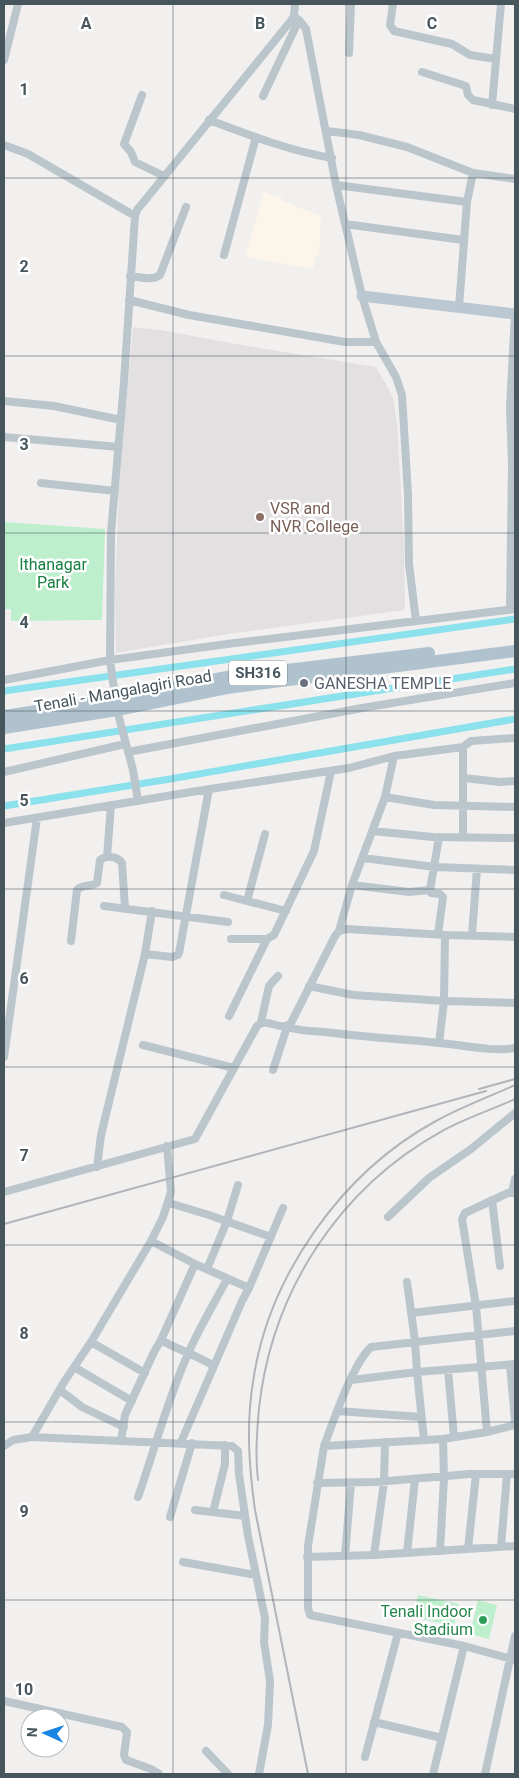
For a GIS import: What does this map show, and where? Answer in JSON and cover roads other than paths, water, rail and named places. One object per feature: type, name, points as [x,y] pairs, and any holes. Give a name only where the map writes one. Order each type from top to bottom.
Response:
[{"type":"main road","name":"Tenali - Mangalagiri Road","points":[[4,716],[116,705],[227,676],[515,643]]},
{"type":"main road","name":"Tenali - Mangalagiri Road","points":[[4,728],[116,705],[227,688],[515,651]]},
{"type":"street","points":[[4,60],[18,4]]},
{"type":"street","points":[[263,96],[296,18],[295,4]]},
{"type":"street","points":[[349,53],[351,4]]},
{"type":"street","points":[[393,4],[390,25],[394,31],[452,44],[470,55],[496,59]]},
{"type":"street","points":[[492,105],[501,4]]},
{"type":"street","points":[[138,801],[133,770],[116,705],[111,663],[111,533],[121,420],[134,216],[209,120],[296,18]]},
{"type":"street","points":[[296,18],[304,25],[306,32],[336,185],[362,296],[376,342],[396,377],[402,395],[408,495],[409,564],[416,621]]},
{"type":"street","points":[[422,72],[466,86],[470,99],[515,110]]},
{"type":"street","points":[[142,95],[124,144],[131,152],[135,162],[164,176]]},
{"type":"street","points":[[209,120],[308,154],[332,158]]},
{"type":"street","points":[[326,130],[407,146],[473,173],[515,179]]},
{"type":"street","points":[[224,256],[256,137]]},
{"type":"street","points":[[4,145],[28,154],[134,216]]},
{"type":"street","points":[[459,307],[463,240],[467,202],[473,173]]},
{"type":"street","points":[[336,185],[467,202]]},
{"type":"street","points":[[130,276],[156,278],[160,275],[186,207]]},
{"type":"street","points":[[345,224],[463,240]]},
{"type":"street","points":[[4,680],[111,663],[512,609],[515,314],[362,296]]},
{"type":"street","points":[[129,300],[189,315],[345,342],[376,342]]},
{"type":"street","points":[[4,400],[54,406],[121,420]]},
{"type":"street","points":[[4,438],[118,447]]},
{"type":"street","points":[[41,484],[115,491]]},
{"type":"street","points":[[128,752],[362,708],[515,683]]},
{"type":"street","points":[[4,823],[349,768],[394,756],[463,747],[472,741],[515,738]]},
{"type":"street","points":[[4,772],[125,744]]},
{"type":"street","points":[[463,747],[463,838]]},
{"type":"street","points":[[273,1070],[287,1027],[291,1023],[339,931],[352,885],[385,797],[394,756]]},
{"type":"street","points":[[231,939],[267,939],[274,935],[314,851],[331,771]]},
{"type":"street","points":[[464,778],[515,782]]},
{"type":"street","points":[[145,954],[178,955],[209,789]]},
{"type":"street","points":[[385,797],[434,805],[515,807]]},
{"type":"street","points":[[107,857],[110,805]]},
{"type":"street","points":[[4,1057],[37,818]]},
{"type":"street","points":[[372,831],[439,837],[515,838]]},
{"type":"street","points":[[247,901],[265,834]]},
{"type":"street","points":[[430,890],[439,837]]},
{"type":"street","points":[[71,941],[77,890],[80,887],[97,883],[100,860],[107,857],[117,858],[122,863],[125,908]]},
{"type":"street","points":[[363,858],[435,866],[515,870]]},
{"type":"street","points":[[472,935],[477,869]]},
{"type":"street","points":[[352,885],[409,892],[426,892],[430,890]]},
{"type":"street","points":[[430,890],[431,893],[440,894],[443,897],[444,1001],[439,1043]]},
{"type":"street","points":[[224,895],[286,911]]},
{"type":"street","points":[[104,906],[228,922]]},
{"type":"street","points":[[97,1167],[101,1135],[145,954],[152,911]]},
{"type":"street","points":[[339,931],[347,929],[515,937]]},
{"type":"street","points":[[229,1016],[267,939]]},
{"type":"street","points":[[4,1192],[195,1139],[257,1026],[261,1022],[269,986],[278,976]]},
{"type":"street","points":[[309,986],[352,995],[515,1003]]},
{"type":"street","points":[[261,1022],[309,1032],[499,1050],[515,1048]]},
{"type":"street","points":[[143,1044],[234,1068]]},
{"type":"street","points":[[388,1217],[429,1178],[471,1149],[515,1113]]},
{"type":"street","points":[[32,1437],[151,1241],[169,1203],[171,1192],[167,1146]]},
{"type":"street","points":[[487,1432],[476,1306],[462,1219],[465,1214],[492,1200],[514,1192],[515,1179]]},
{"type":"street","points":[[207,1269],[227,1221],[238,1185]]},
{"type":"street","points":[[492,1200],[500,1266]]},
{"type":"street","points":[[169,1203],[272,1237]]},
{"type":"street","points":[[181,1442],[272,1237],[282,1208]]},
{"type":"street","points":[[151,1241],[194,1264],[249,1288]]},
{"type":"street","points":[[121,1441],[125,1415],[146,1373],[194,1264]]},
{"type":"street","points":[[138,1497],[164,1416],[188,1354],[227,1279]]},
{"type":"street","points":[[407,1282],[415,1341],[416,1372],[424,1440]]},
{"type":"street","points":[[411,1313],[515,1301]]},
{"type":"street","points":[[513,1659],[464,1646],[310,1615],[308,1608],[307,1557],[324,1446],[355,1370],[366,1352],[371,1347],[515,1331]]},
{"type":"street","points":[[161,1340],[214,1366]]},
{"type":"street","points":[[91,1342],[146,1373]]},
{"type":"street","points":[[351,1380],[416,1372],[513,1364],[515,1421]]},
{"type":"street","points":[[74,1367],[132,1402]]},
{"type":"street","points":[[448,1370],[454,1437]]},
{"type":"street","points":[[60,1390],[82,1407],[124,1427]]},
{"type":"street","points":[[337,1411],[422,1417]]},
{"type":"street","points":[[324,1446],[443,1439],[487,1432],[515,1425]]},
{"type":"street","points":[[4,1446],[13,1440],[32,1437],[181,1442],[232,1446],[238,1451],[245,1516],[266,1625],[264,1642],[271,1694],[268,1725],[259,1774]]},
{"type":"street","points":[[440,1551],[444,1478],[443,1439]]},
{"type":"street","points":[[374,1555],[384,1482],[385,1442]]},
{"type":"street","points":[[170,1517],[192,1443]]},
{"type":"street","points":[[213,1512],[225,1464],[225,1445]]},
{"type":"street","points":[[317,1483],[384,1482],[476,1474],[511,1474],[501,1547]]},
{"type":"street","points":[[468,1549],[476,1474]]},
{"type":"street","points":[[408,1553],[415,1479]]},
{"type":"street","points":[[345,1556],[351,1483]]},
{"type":"street","points":[[195,1510],[245,1516]]},
{"type":"street","points":[[307,1557],[374,1555],[515,1546]]},
{"type":"street","points":[[183,1562],[256,1576]]},
{"type":"street","points":[[366,1757],[398,1633]]},
{"type":"street","points":[[485,1774],[513,1659],[515,1636]]},
{"type":"street","points":[[433,1774],[464,1646]]},
{"type":"street","points":[[4,1701],[122,1727],[127,1732],[124,1755],[126,1760],[159,1774]]},
{"type":"street","points":[[374,1722],[442,1738]]},
{"type":"street","points":[[206,1752],[228,1774]]},
{"type":"waterway","points":[[4,691],[515,619]]},
{"type":"waterway","points":[[4,749],[515,669]]},
{"type":"waterway","points":[[4,806],[515,719]]},
{"type":"railway","points":[[479,1089],[515,1079]]},
{"type":"railway","points":[[308,1774],[255,1510],[251,1478],[249,1446],[251,1398],[261,1342],[275,1304],[293,1266],[315,1231],[341,1198],[370,1168],[402,1143],[436,1121],[515,1085]]},
{"type":"railway","points":[[4,1224],[486,1091]]},
{"type":"railway","points":[[258,1480],[256,1453],[259,1408],[266,1365],[279,1323],[295,1284],[317,1247],[342,1213],[372,1182],[405,1154],[451,1126],[515,1099]]},
{"type":"place","name":"VSR and NVR College","points":[[260,517]]},
{"type":"place","name":"GANESHA TEMPLE","points":[[304,683]]},
{"type":"place","name":"Tenali Indoor Stadium","points":[[483,1620]]},
{"type":"park label","name":"Ithanagar Park","points":[[53,573]]}]
